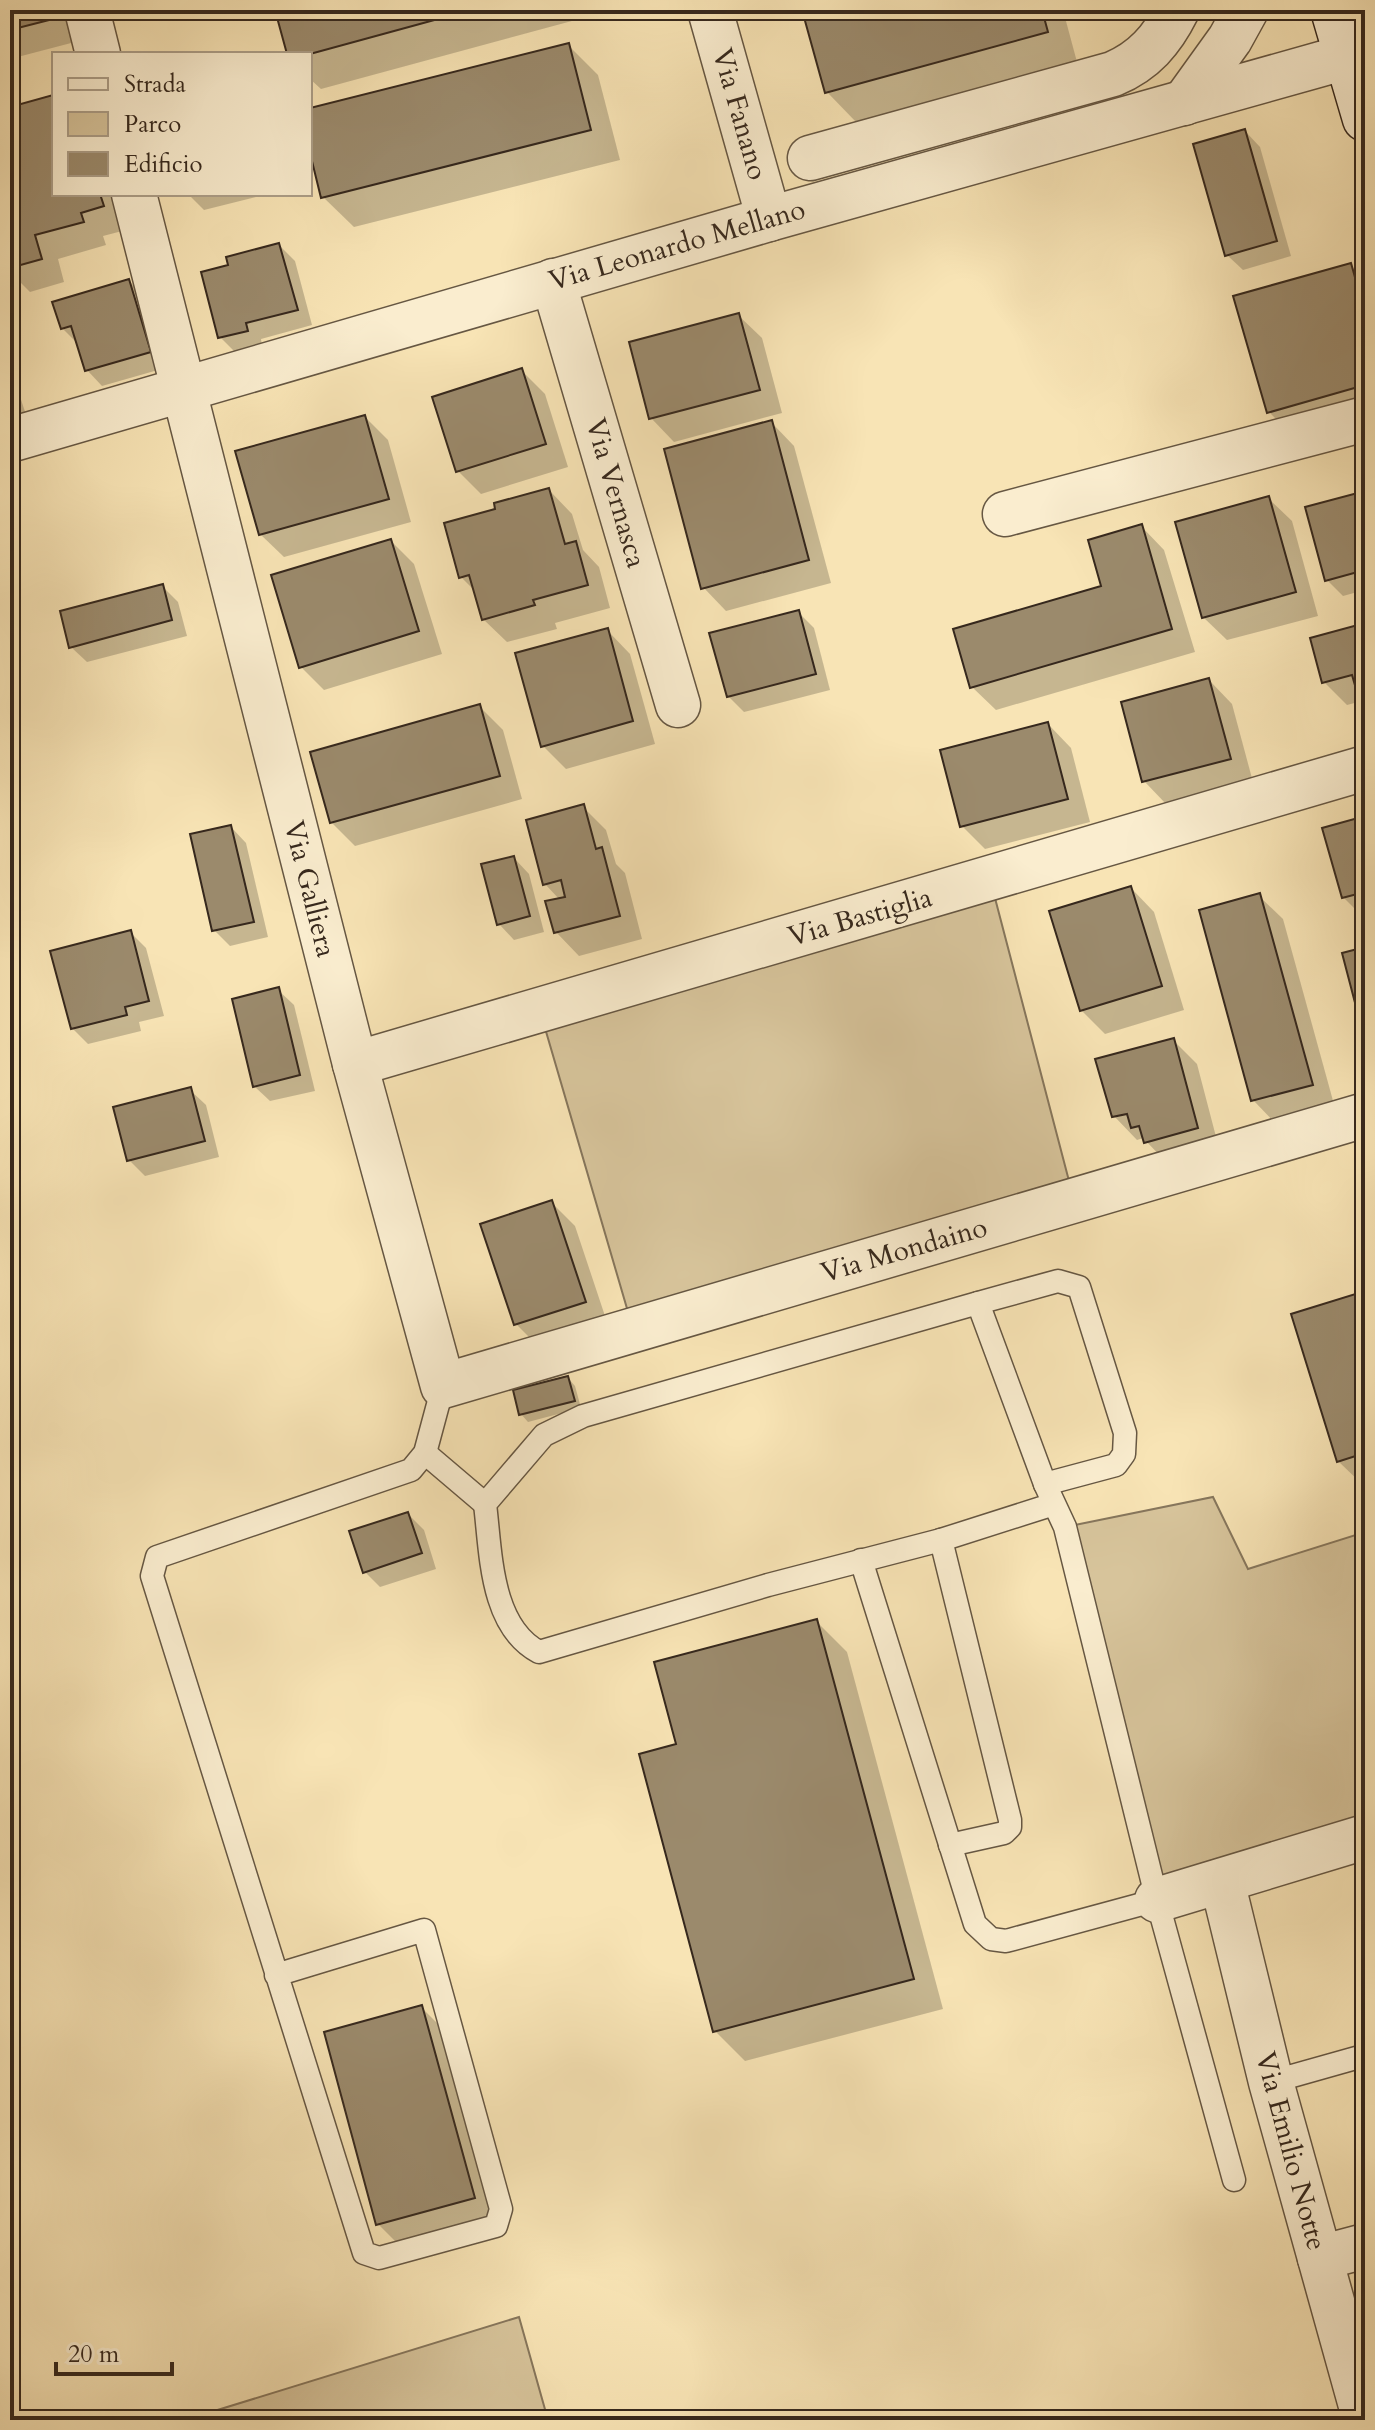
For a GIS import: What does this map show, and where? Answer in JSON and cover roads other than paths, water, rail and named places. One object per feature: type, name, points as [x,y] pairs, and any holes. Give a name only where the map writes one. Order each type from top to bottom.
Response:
[{"type":"street","points":[[87,10],[98,52]]},
{"type":"street","name":"Via Fanano","points":[[710,10],[769,219]]},
{"type":"street","points":[[810,158],[1122,70],[1159,41],[1177,10]]},
{"type":"street","points":[[1184,103],[1230,39],[1246,10]]},
{"type":"street","points":[[1333,10],[1356,54],[1365,119]]},
{"type":"street","name":"Via Leonardo Mellano","points":[[10,440],[769,219],[1356,54]]},
{"type":"street","points":[[961,115],[974,161]]},
{"type":"street","name":"Via Galliera","points":[[135,196],[355,1064],[443,1386]]},
{"type":"street","name":"Via Vernasca","points":[[553,281],[678,705]]},
{"type":"street","points":[[1005,514],[1365,419]]},
{"type":"street","name":"Via Bastiglia","points":[[355,1064],[1365,768]]},
{"type":"street","name":"Via Mondaino","points":[[443,1386],[1365,1115]]},
{"type":"street","points":[[1157,1900],[1365,1837]]},
{"type":"street","name":"Via Emilio Notte","points":[[1222,1881],[1271,2082],[1365,2420]]},
{"type":"street","points":[[1320,2258],[1365,2246]]},
{"type":"lane","points":[[425,1453],[485,1504],[496,1584],[511,1627],[524,1644],[539,1652],[941,1540],[1116,1465],[1124,1454],[1125,1433],[1079,1287],[1058,1281],[583,1416],[544,1435],[485,1504]]},
{"type":"lane","points":[[978,1303],[1065,1527],[1157,1900],[1234,2180]]},
{"type":"lane","points":[[276,1975],[424,1930],[501,2209],[496,2226],[379,2258],[364,2253],[276,1975],[152,1576],[157,1557],[411,1470],[425,1453],[443,1386]]},
{"type":"lane","points":[[941,1540],[1010,1820],[1010,1827],[1004,1833],[950,1845]]},
{"type":"lane","points":[[861,1560],[975,1924],[991,1939],[1006,1941],[1157,1900]]},
{"type":"lane","points":[[1271,2082],[1363,2056]]}]
